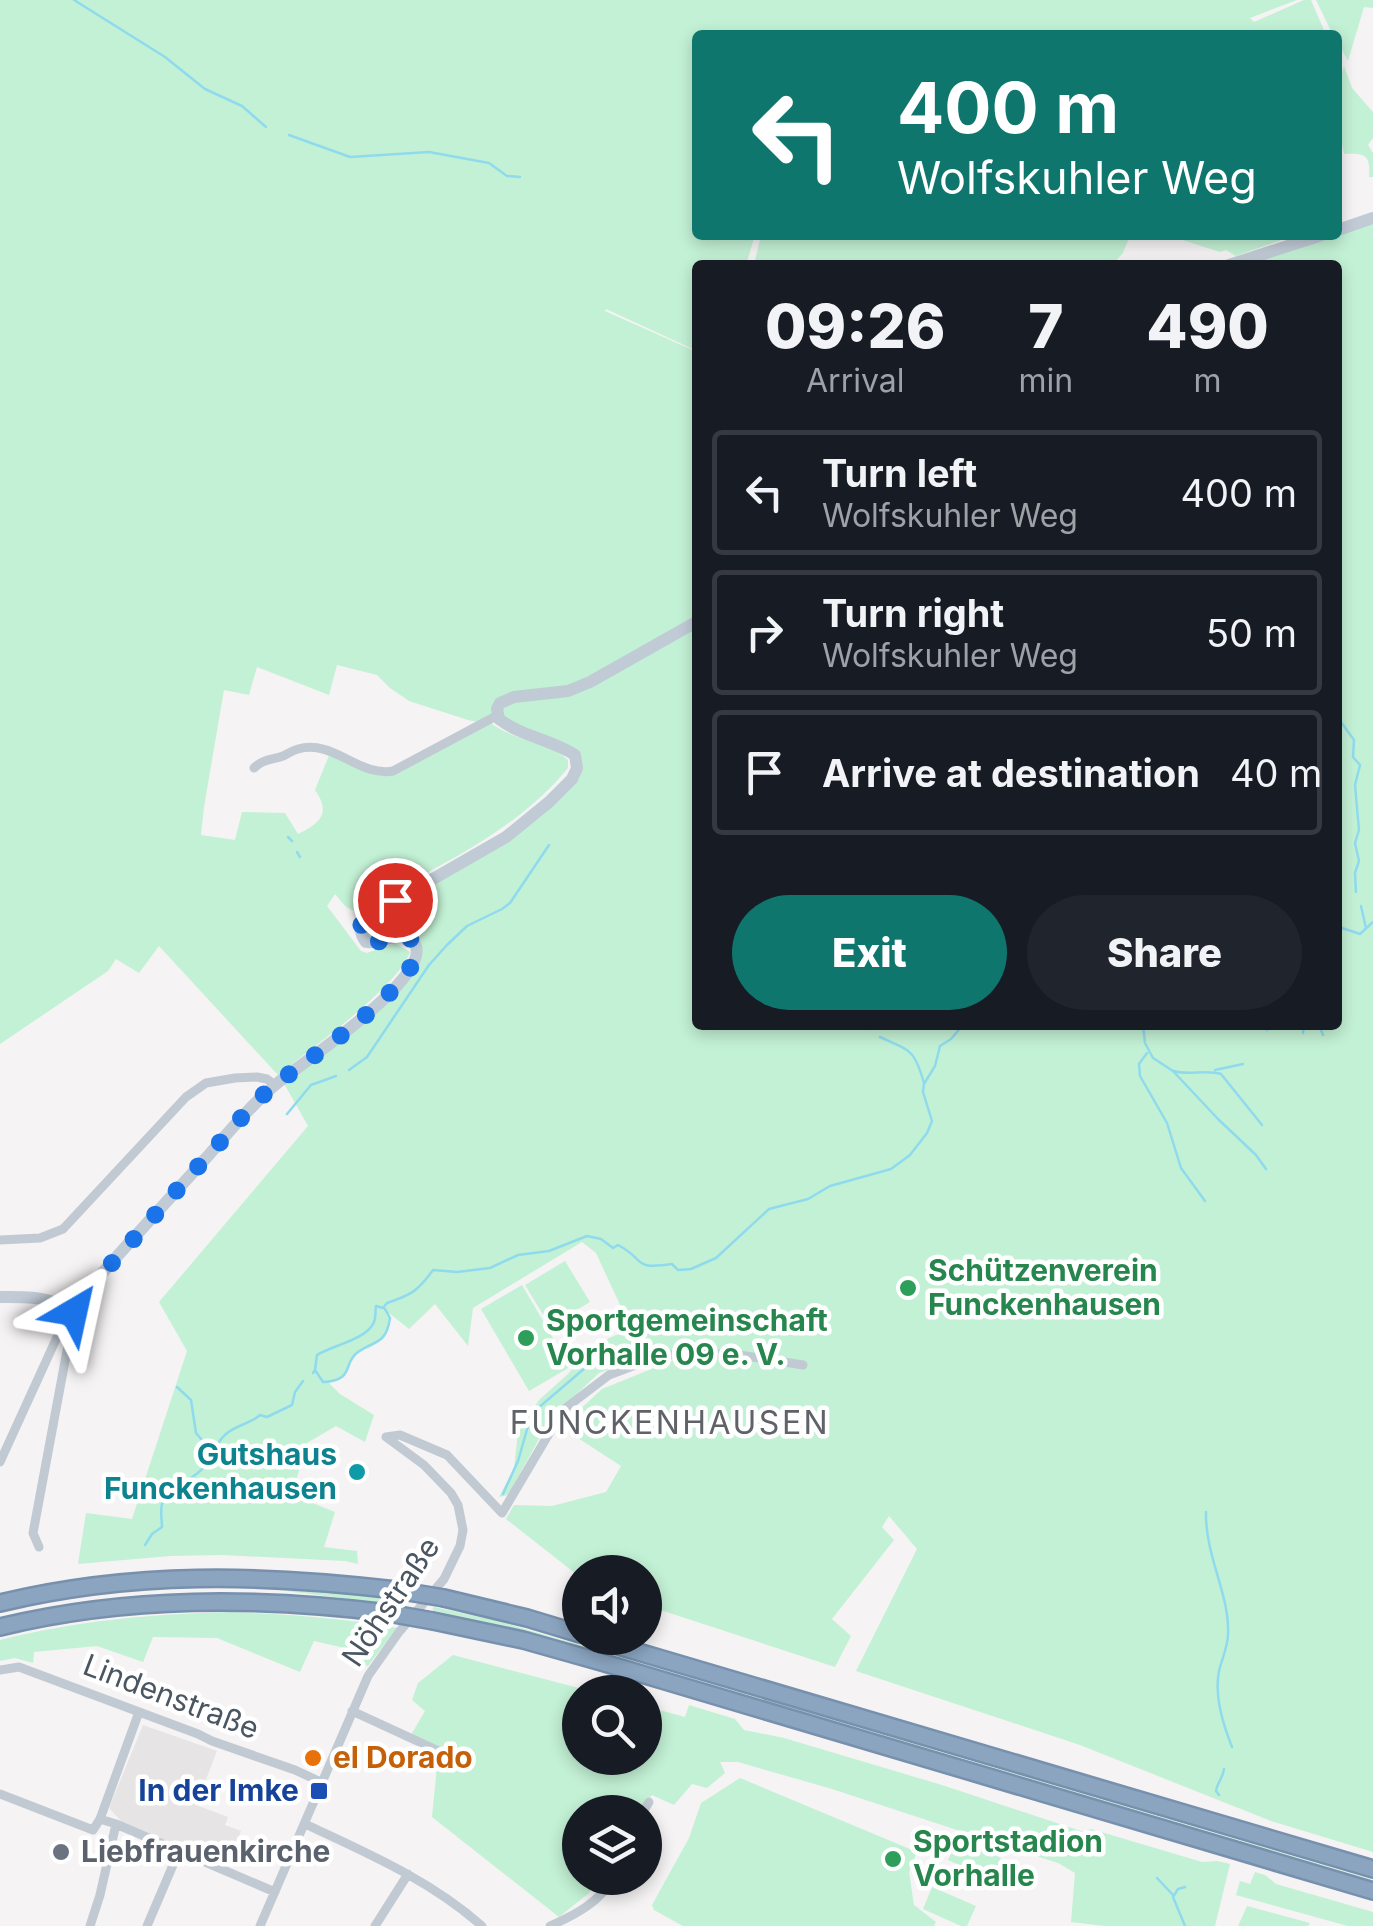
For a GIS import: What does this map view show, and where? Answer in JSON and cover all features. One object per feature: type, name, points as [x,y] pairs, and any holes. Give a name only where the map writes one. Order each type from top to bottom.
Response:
[{"type":"highway","points":[[0,1603],[102,1585],[185,1578],[317,1580],[444,1598],[562,1629]]},
{"type":"highway","points":[[0,1627],[113,1607],[195,1601],[304,1604],[433,1620],[523,1640],[1373,1891]]},
{"type":"highway","points":[[649,1655],[1373,1869]]},
{"type":"street","points":[[1342,229],[1373,218]]},
{"type":"street","points":[[1244,260],[1306,240]]},
{"type":"street","points":[[0,1462],[64,1322],[74,1312],[73,1303],[275,1084],[370,1013],[414,960],[416,945],[406,937],[366,942],[361,932],[362,921],[506,837],[572,778],[578,761],[575,756],[565,748],[507,726],[498,719],[497,709],[506,699],[579,687],[692,624]]},
{"type":"street","points":[[254,768],[263,760],[316,747],[331,750],[370,770],[392,771],[498,715]]},
{"type":"street","points":[[0,1240],[40,1238],[63,1229],[172,1109],[206,1084],[257,1077],[275,1084]]},
{"type":"street","points":[[0,1298],[23,1297],[58,1304]]},
{"type":"street","points":[[39,1547],[33,1533],[68,1346],[64,1322],[57,1311],[63,1299],[73,1303]]},
{"type":"street","name":"Nöhstraße","points":[[260,1926],[368,1676],[398,1632],[444,1578],[460,1546],[463,1530],[452,1493],[424,1464],[386,1438],[400,1435],[447,1456],[502,1513],[562,1410],[609,1375],[683,1352],[803,1365]]},
{"type":"street","name":"Lindenstraße","points":[[0,1670],[19,1667],[322,1783]]},
{"type":"street","points":[[352,1711],[441,1752]]},
{"type":"street","points":[[0,1794],[93,1830],[140,1712]]},
{"type":"street","points":[[100,1819],[275,1892]]},
{"type":"street","points":[[90,1926],[116,1824]]},
{"type":"street","points":[[305,1824],[408,1874],[456,1904],[482,1926]]},
{"type":"street","points":[[147,1926],[179,1851]]},
{"type":"street","points":[[375,1926],[408,1874]]},
{"type":"street","points":[[550,1926],[588,1907],[601,1895]]},
{"type":"shaded area","points":[[143,1725],[217,1751],[196,1805],[228,1817],[225,1825],[241,1831],[228,1867],[123,1823],[109,1808]]},
{"type":"green space","points":[[0,0],[1297,0],[1250,18],[1254,22],[1311,0],[1324,30],[692,30],[692,240],[754,240],[748,260],[692,260],[692,349],[605,311],[692,350],[692,1030],[1342,1030],[1342,260],[1244,260],[1306,240],[1342,240],[1342,233],[1373,218],[1373,1852],[1271,1821],[1080,1745],[856,1671],[917,1549],[889,1516],[882,1527],[894,1540],[832,1619],[851,1636],[835,1667],[662,1611],[662,1555],[562,1555],[562,1563],[506,1519],[514,1505],[552,1506],[606,1492],[621,1466],[561,1427],[602,1389],[686,1355],[682,1350],[656,1354],[599,1373],[550,1419],[508,1495],[499,1497],[514,1468],[518,1432],[539,1400],[591,1346],[621,1333],[622,1309],[596,1253],[582,1242],[473,1308],[468,1346],[435,1304],[409,1329],[389,1313],[383,1337],[358,1352],[346,1372],[329,1383],[374,1415],[365,1442],[336,1426],[307,1443],[290,1494],[335,1512],[324,1547],[357,1551],[358,1564],[222,1555],[78,1564],[86,1513],[132,1519],[187,1351],[159,1302],[308,1126],[282,1080],[341,1036],[414,960],[413,941],[374,944],[361,927],[487,850],[549,802],[578,761],[499,719],[491,723],[560,754],[568,760],[568,768],[524,812],[445,863],[354,911],[335,894],[327,906],[361,951],[367,953],[395,943],[410,952],[402,967],[371,1000],[278,1075],[159,946],[139,973],[116,959],[108,971],[0,1044]],"holes":[[[337,665],[377,675],[409,701],[483,723],[383,774],[330,753],[315,790],[323,811],[313,826],[298,834],[285,813],[242,812],[235,840],[201,835],[224,690],[249,695],[257,667],[329,695]]]},
{"type":"green space","points":[[1316,0],[1373,0],[1373,8],[1364,7],[1348,61],[1342,50],[1342,30],[1331,30]]},
{"type":"green space","points":[[1344,66],[1352,88],[1373,112],[1373,138],[1368,145],[1373,153],[1373,177],[1369,177],[1365,157],[1344,154]]},
{"type":"green space","points":[[760,240],[1128,240],[1117,260],[755,260]]},
{"type":"green space","points":[[1183,240],[1281,240],[1236,256],[1226,250],[1220,252]]},
{"type":"green space","points":[[565,1261],[590,1302],[550,1326],[525,1285]]},
{"type":"green space","name":"Sportgemeinschaft Vorhalle 09 e. V.","points":[[522,1285],[570,1367],[529,1391],[481,1309]]},
{"type":"green space","points":[[278,1590],[320,1590],[407,1602],[406,1606]]},
{"type":"green space","points":[[434,1607],[498,1621],[562,1640],[562,1643],[432,1610]]},
{"type":"green space","points":[[229,1612],[397,1628],[368,1666],[361,1664],[362,1652],[314,1641],[300,1672],[217,1638],[153,1637],[143,1662],[97,1646],[34,1652],[33,1663],[15,1658],[0,1661],[0,1640],[28,1633],[114,1620]]},
{"type":"green space","points":[[453,1655],[562,1684],[562,1775],[662,1775],[662,1711],[685,1717],[689,1705],[735,1719],[744,1730],[942,1785],[1084,1832],[1091,1829],[1202,1862],[1230,1864],[1215,1926],[1105,1926],[1071,1922],[1075,1873],[1058,1863],[738,1762],[720,1762],[725,1773],[707,1788],[692,1784],[674,1805],[662,1800],[662,1795],[562,1795],[562,1895],[586,1895],[559,1917],[432,1817],[438,1756],[408,1740],[425,1711],[412,1700],[418,1683]]},
{"type":"green space","points":[[602,1655],[613,1655],[1373,1883]]},
{"type":"green space","points":[[740,1778],[917,1852],[909,1872],[914,1905],[936,1922],[934,1926],[683,1926],[654,1910],[652,1905],[658,1895],[662,1895],[662,1887],[689,1838],[701,1803]]},
{"type":"green space","points":[[958,1839],[1001,1858],[991,1879],[948,1860]]},
{"type":"green space","points":[[1255,1872],[1276,1884],[1373,1912],[1373,1926],[1348,1926],[1236,1895],[1240,1881],[1250,1884]]},
{"type":"green space","points":[[932,1887],[976,1906],[967,1926],[923,1909]]},
{"type":"green space","points":[[1247,1906],[1310,1923],[1238,1926]]},
{"type":"waterway","points":[[74,0],[165,57],[205,89],[242,106],[266,127]]},
{"type":"waterway","points":[[289,135],[350,157],[429,152],[489,163],[507,176],[520,177]]},
{"type":"waterway","points":[[1342,723],[1354,740],[1353,757],[1360,765],[1355,785],[1359,830],[1355,843],[1359,861],[1356,892]]},
{"type":"waterway","points":[[288,837],[292,841]]},
{"type":"waterway","points":[[349,1070],[367,1057],[429,965],[467,926],[510,903],[549,845]]},
{"type":"waterway","points":[[297,852],[300,857]]},
{"type":"waterway","points":[[1361,906],[1366,928]]},
{"type":"waterway","points":[[1342,928],[1360,934],[1373,922]]},
{"type":"waterway","points":[[315,1370],[317,1355],[365,1333],[374,1322],[376,1306],[383,1308],[413,1291],[433,1270],[490,1268],[518,1255],[549,1251],[587,1236],[601,1239],[613,1248],[618,1245],[645,1265],[672,1264],[678,1270],[691,1269],[716,1258],[769,1209],[891,1169],[910,1155],[927,1133],[932,1121],[924,1084],[935,1066],[940,1046],[959,1030]]},
{"type":"waterway","points":[[1144,1030],[1153,1058],[1173,1071],[1266,1169]]},
{"type":"waterway","points":[[1321,1030],[1323,1035]]},
{"type":"waterway","points":[[880,1037],[910,1052],[924,1083]]},
{"type":"waterway","points":[[1147,1053],[1139,1064],[1140,1076],[1167,1123],[1181,1168],[1205,1201]]},
{"type":"waterway","points":[[1215,1070],[1243,1064]]},
{"type":"waterway","points":[[1174,1071],[1221,1074],[1262,1125]]},
{"type":"waterway","points":[[287,1114],[311,1085],[336,1076]]},
{"type":"waterway","points":[[313,1373],[315,1370],[323,1382],[344,1375],[353,1356],[386,1333],[390,1318],[385,1309]]},
{"type":"waterway","points":[[503,1494],[537,1409],[602,1357],[630,1349],[649,1332],[683,1319]]},
{"type":"waterway","points":[[145,1545],[162,1527],[161,1507],[166,1497],[204,1467],[223,1437],[260,1415],[267,1417],[292,1405],[303,1381]]},
{"type":"waterway","points":[[177,1387],[191,1400],[196,1433],[210,1455]]},
{"type":"waterway","points":[[1206,1512],[1209,1544],[1228,1619],[1218,1690],[1232,1747]]},
{"type":"waterway","points":[[1219,1795],[1216,1791],[1224,1769]]},
{"type":"waterway","points":[[1157,1878],[1173,1895]]},
{"type":"waterway","points":[[1185,1887],[1173,1897],[1185,1926]]},
{"type":"place","name":"Schützenverein Funckenhausen","points":[[908,1288]]},
{"type":"place","name":"Sportgemeinschaft Vorhalle 09 e. V.","points":[[526,1338]]},
{"type":"place","name":"Gutshaus Funckenhausen","points":[[357,1472]]},
{"type":"place","name":"el Dorado","points":[[313,1758]]},
{"type":"place","name":"In der Imke","points":[[319,1791]]},
{"type":"place","name":"Liebfrauenkirche","points":[[61,1852]]},
{"type":"place","name":"Sportstadion Vorhalle","points":[[893,1859]]},
{"type":"district","name":"FUNCKENHAUSEN","points":[[670,1423]]},
{"type":"route","points":[[74,1312],[73,1303],[275,1084],[370,1013],[396,986],[417,954],[416,945],[402,936],[369,944],[361,932],[365,918],[395,900]]}]
